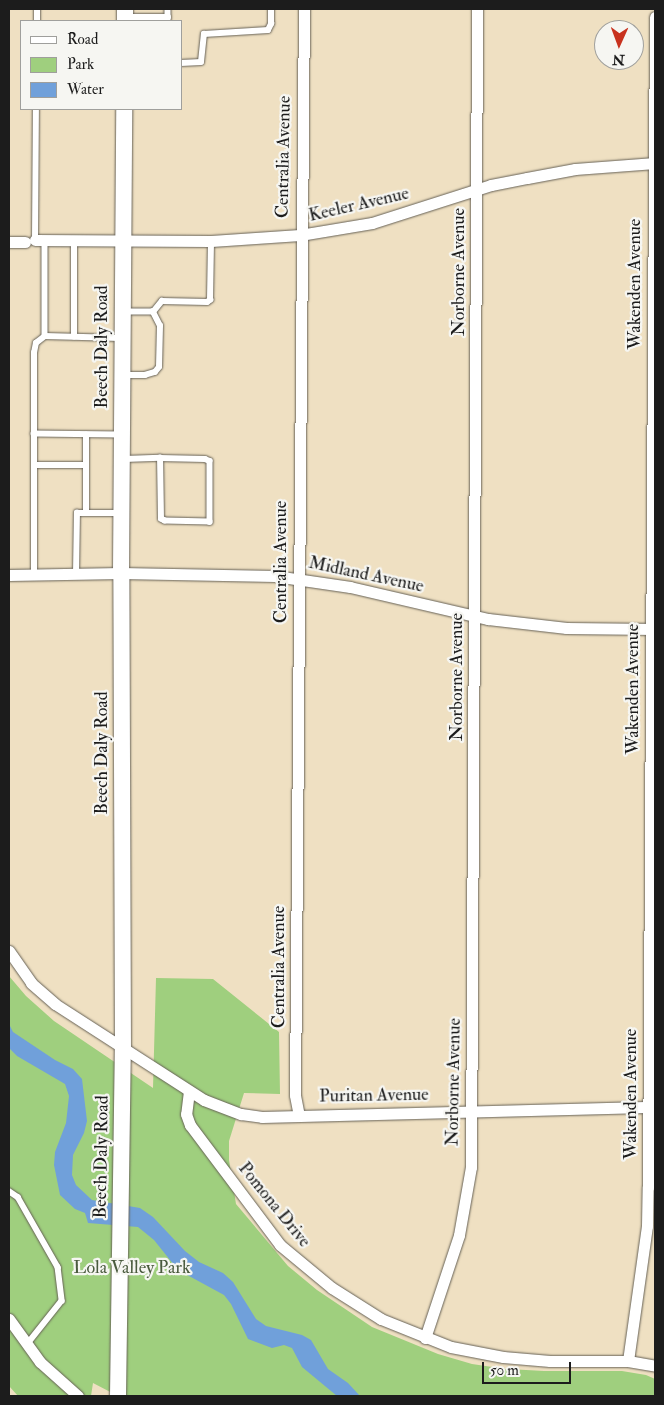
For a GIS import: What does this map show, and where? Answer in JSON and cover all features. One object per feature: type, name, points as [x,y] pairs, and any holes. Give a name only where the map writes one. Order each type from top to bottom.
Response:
[{"type":"main road","name":"Beech Daly Road","points":[[118,1396],[123,1048],[121,573],[124,110]]},
{"type":"street","name":"Centralia Avenue","points":[[299,1116],[295,1095],[300,235],[304,9]]},
{"type":"street","name":"Norborne Avenue","points":[[425,1338],[455,1252],[466,1206],[471,1167],[477,9]]},
{"type":"street","name":"Wakenden Avenue","points":[[628,1361],[647,1226],[652,1107],[655,17]]},
{"type":"street","name":"Keeler Avenue","points":[[9,242],[211,241],[300,235],[372,223],[477,190],[556,172],[654,163]]},
{"type":"street","name":"Midland Avenue","points":[[9,575],[121,573],[248,574],[350,587],[475,616],[566,628],[653,629]]},
{"type":"street","points":[[9,951],[31,983],[55,1004],[189,1091]]},
{"type":"street","name":"Puritan Avenue","points":[[189,1091],[216,1106],[241,1114],[262,1117],[652,1107]]},
{"type":"street","name":"Pomona Drive","points":[[189,1091],[186,1114],[190,1125],[280,1245],[308,1270],[350,1301],[381,1319],[451,1347],[503,1357],[550,1361],[628,1361],[655,1366]]},
{"type":"street","points":[[9,1319],[40,1362],[78,1396]]},
{"type":"lane","points":[[125,16],[168,19],[168,9]]},
{"type":"lane","points":[[182,63],[201,62],[204,34],[268,30],[271,24],[271,9]]},
{"type":"lane","points":[[36,110],[35,241],[45,336]]},
{"type":"lane","points":[[74,241],[74,337]]},
{"type":"lane","points":[[153,312],[162,301],[208,302],[210,300],[211,241]]},
{"type":"lane","points":[[123,312],[153,312]]},
{"type":"lane","points":[[122,375],[145,375],[156,372],[159,367],[160,326],[153,312]]},
{"type":"lane","points":[[34,575],[36,343],[45,336],[122,338]]},
{"type":"lane","points":[[34,434],[122,435]]},
{"type":"lane","points":[[86,434],[86,513]]},
{"type":"lane","points":[[122,459],[160,458],[210,461],[210,522],[165,521],[162,518],[160,458]]},
{"type":"lane","points":[[34,464],[86,465]]},
{"type":"lane","points":[[76,574],[77,513],[122,513]]},
{"type":"lane","points":[[9,1191],[18,1197],[58,1267],[62,1301],[27,1345]]},
{"type":"green space","name":"Lola Valley Park","points":[[9,976],[26,996],[54,1021],[153,1088],[156,978],[213,979],[279,1032],[280,1094],[244,1093],[229,1141],[229,1160],[236,1204],[288,1266],[317,1290],[372,1327],[438,1354],[472,1364],[506,1369],[622,1371],[646,1375],[655,1379],[655,1396],[118,1396],[93,1383],[91,1396],[18,1396],[9,1386]]},
{"type":"water","points":[[9,1024],[13,1032],[55,1060],[73,1069],[82,1079],[87,1121],[84,1133],[73,1155],[72,1175],[76,1185],[92,1200],[140,1208],[153,1217],[185,1251],[199,1262],[223,1273],[233,1282],[256,1319],[266,1326],[302,1335],[311,1340],[328,1369],[348,1383],[360,1396],[337,1396],[302,1367],[292,1348],[284,1345],[272,1348],[248,1339],[231,1304],[224,1295],[178,1270],[154,1240],[138,1227],[88,1223],[85,1213],[75,1209],[60,1195],[54,1165],[55,1152],[66,1123],[69,1096],[65,1084],[17,1056],[9,1048]]}]
